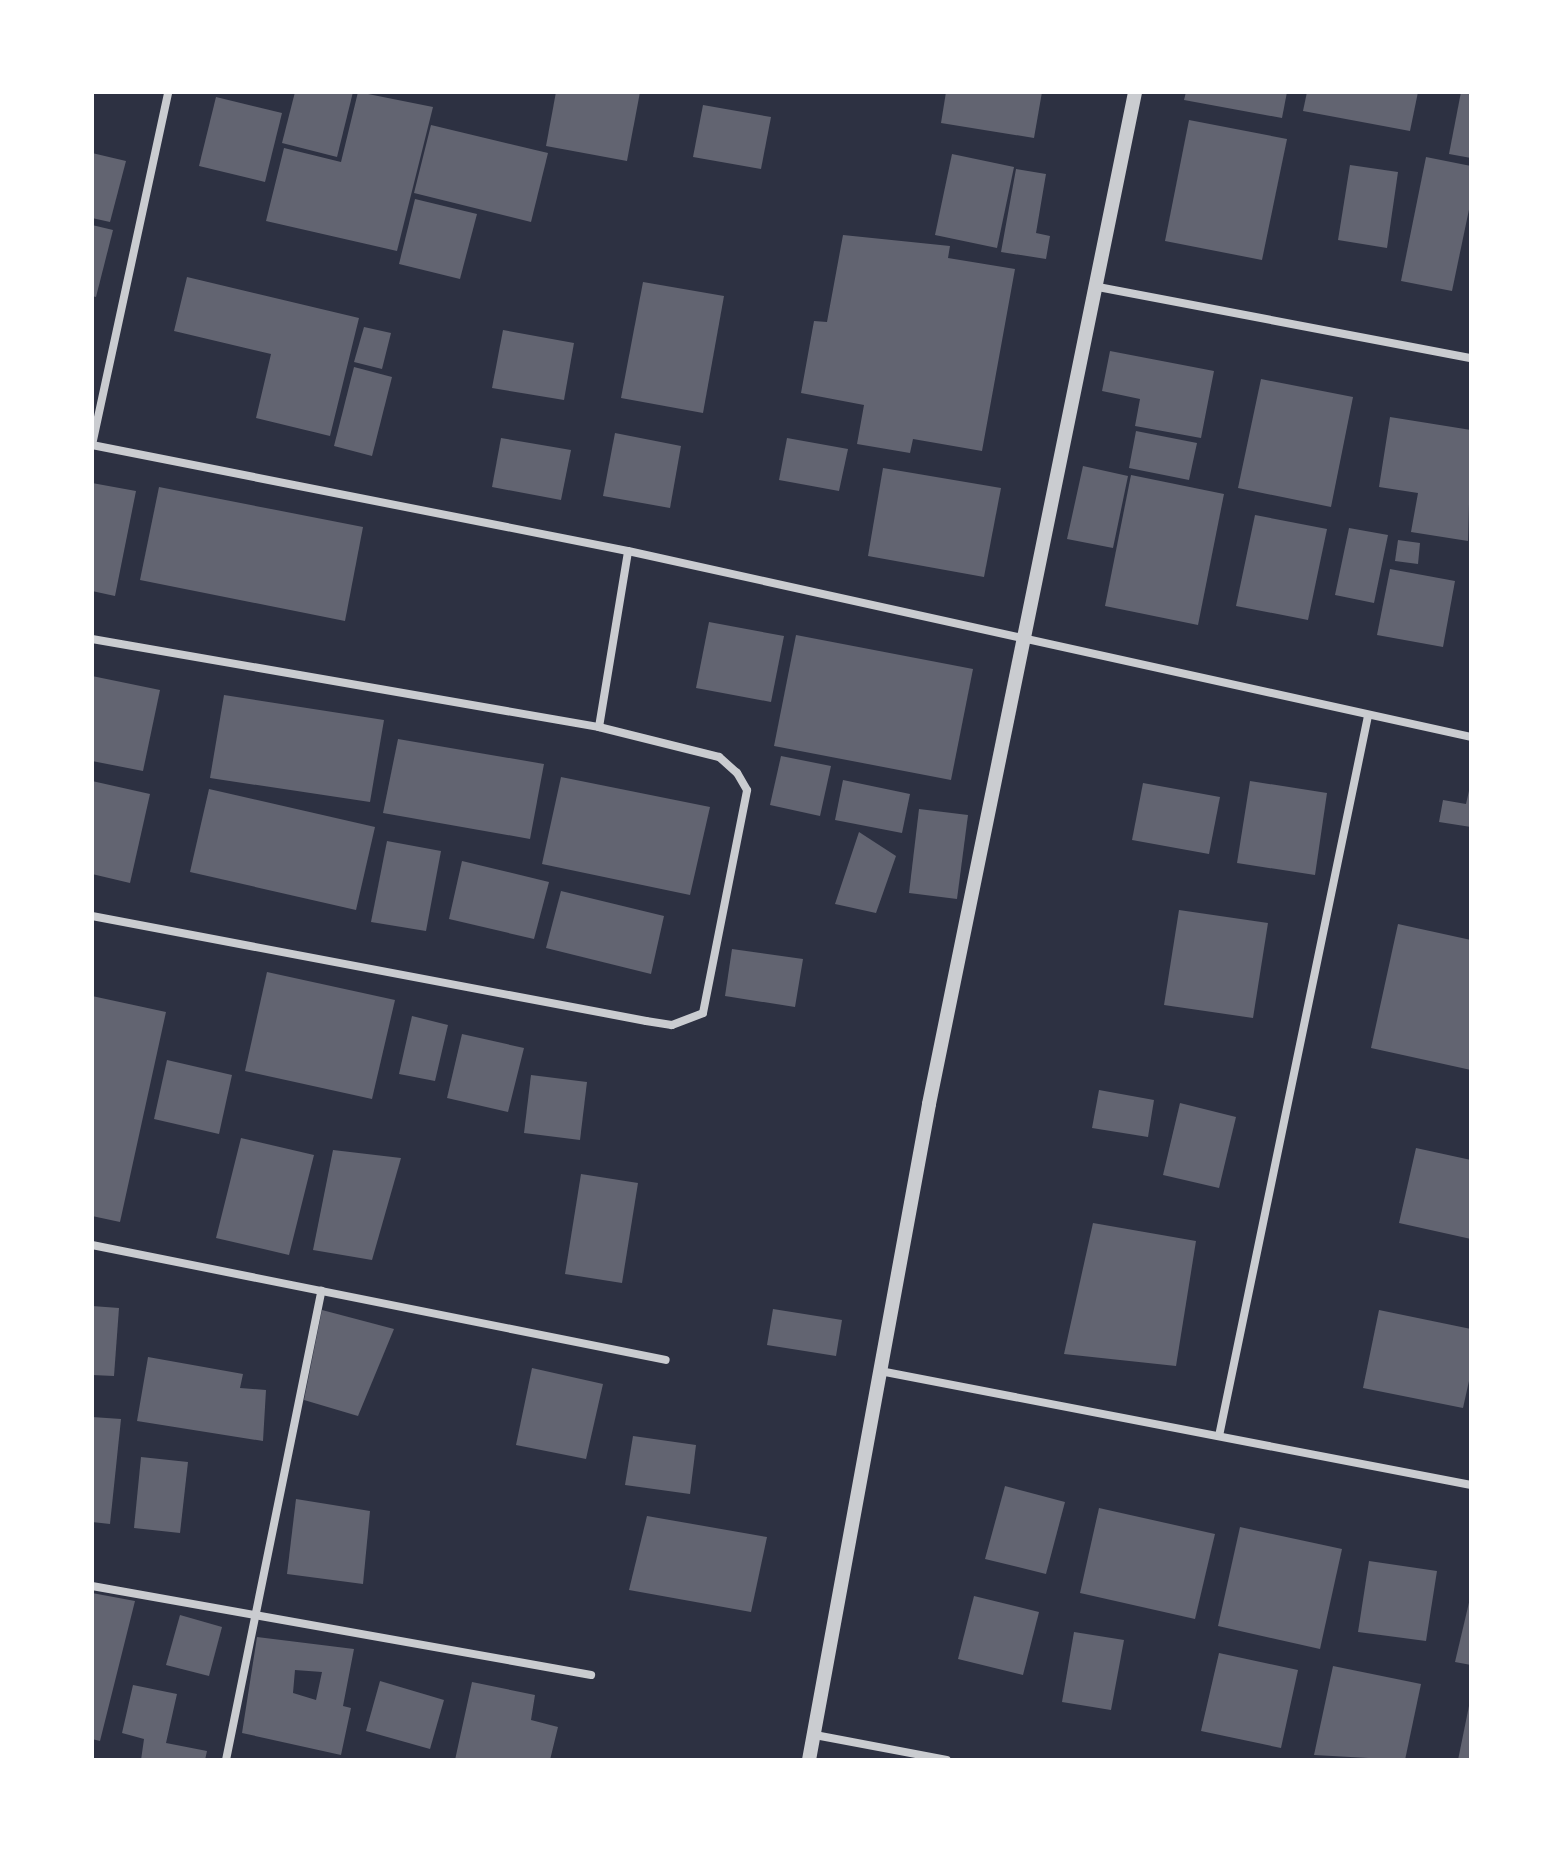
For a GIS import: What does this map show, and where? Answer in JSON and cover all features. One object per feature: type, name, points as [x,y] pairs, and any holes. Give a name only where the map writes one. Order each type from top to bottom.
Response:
[{"type":"street","points":[[168,92],[92,445],[628,551],[1025,643],[1471,737]]},
{"type":"street","points":[[809,1760],[934,1075],[1098,287],[1135,92]]},
{"type":"street","points":[[1098,287],[1471,358]]},
{"type":"street","points":[[599,727],[628,551]]},
{"type":"street","points":[[92,639],[599,727],[719,757],[737,773],[747,790],[708,1001],[692,1020],[672,1025],[92,916]]},
{"type":"street","points":[[1219,1436],[1368,716]]},
{"type":"street","points":[[92,1245],[666,1360]]},
{"type":"street","points":[[226,1760],[321,1291]]},
{"type":"street","points":[[880,1371],[1471,1485]]},
{"type":"street","points":[[92,1586],[591,1675]]},
{"type":"street","points":[[815,1735],[947,1760]]},
{"type":"building","points":[[295,92],[353,92],[337,157],[282,143]]},
{"type":"building","points":[[358,92],[433,107],[397,251],[266,221],[284,148],[341,162]]},
{"type":"building","points":[[556,92],[640,92],[627,161],[546,146]]},
{"type":"building","points":[[946,92],[1042,92],[1034,138],[941,123]]},
{"type":"building","points":[[1186,92],[1287,92],[1282,118],[1184,100]]},
{"type":"building","points":[[1307,92],[1418,92],[1410,131],[1303,111]]},
{"type":"building","points":[[1461,92],[1471,92],[1471,158],[1449,154]]},
{"type":"building","points":[[216,97],[282,113],[265,182],[199,166]]},
{"type":"building","points":[[703,105],[771,117],[761,169],[693,157]]},
{"type":"building","points":[[1189,120],[1287,139],[1262,260],[1165,241]]},
{"type":"building","points":[[431,125],[548,153],[531,222],[414,193]]},
{"type":"building","points":[[92,153],[126,161],[110,222],[92,218]]},
{"type":"building","points":[[952,154],[1014,167],[997,248],[935,235]]},
{"type":"building","points":[[1426,157],[1471,166],[1471,200],[1452,291],[1401,281]]},
{"type":"building","points":[[1350,165],[1398,172],[1387,248],[1338,240]]},
{"type":"building","points":[[1016,169],[1046,174],[1036,233],[1050,236],[1046,259],[1001,252]]},
{"type":"building","points":[[415,199],[477,214],[460,279],[399,264]]},
{"type":"building","points":[[92,225],[113,230],[96,297],[92,296]]},
{"type":"building","points":[[843,235],[950,246],[948,258],[1015,269],[982,451],[913,439],[910,453],[857,444],[864,405],[801,393],[814,321],[827,322]]},
{"type":"building","points":[[187,277],[359,318],[330,436],[256,418],[271,354],[174,331]]},
{"type":"building","points":[[643,282],[724,296],[703,413],[621,398]]},
{"type":"building","points":[[364,327],[391,333],[382,369],[354,362]]},
{"type":"building","points":[[503,330],[574,343],[564,400],[492,388]]},
{"type":"building","points":[[1110,351],[1214,371],[1201,438],[1135,426],[1140,399],[1102,391]]},
{"type":"building","points":[[354,367],[392,377],[372,456],[334,446]]},
{"type":"building","points":[[1261,379],[1353,397],[1331,507],[1238,488]]},
{"type":"building","points":[[1390,417],[1471,430],[1468,541],[1411,532],[1418,493],[1379,487]]},
{"type":"building","points":[[1136,431],[1197,443],[1189,480],[1129,468]]},
{"type":"building","points":[[615,433],[681,446],[670,508],[603,496]]},
{"type":"building","points":[[501,438],[571,450],[561,500],[492,487]]},
{"type":"building","points":[[787,438],[848,449],[839,491],[779,480]]},
{"type":"building","points":[[1083,466],[1128,476],[1113,548],[1067,539]]},
{"type":"building","points":[[883,468],[1001,488],[984,577],[868,556]]},
{"type":"building","points":[[1131,475],[1224,494],[1198,625],[1105,606]]},
{"type":"building","points":[[92,483],[136,491],[115,596],[92,591]]},
{"type":"building","points":[[159,487],[363,527],[345,621],[140,580]]},
{"type":"building","points":[[1255,515],[1327,529],[1308,620],[1236,606]]},
{"type":"building","points":[[1349,528],[1388,535],[1374,603],[1335,595]]},
{"type":"building","points":[[1398,540],[1420,543],[1418,564],[1395,561]]},
{"type":"building","points":[[1390,569],[1455,581],[1443,647],[1377,635]]},
{"type":"building","points":[[709,622],[784,636],[771,702],[696,688]]},
{"type":"building","points":[[796,635],[973,669],[951,780],[774,746]]},
{"type":"building","points":[[92,676],[160,690],[143,771],[92,761]]},
{"type":"building","points":[[224,695],[384,720],[370,802],[210,778]]},
{"type":"building","points":[[398,739],[544,764],[530,839],[383,813]]},
{"type":"building","points":[[781,756],[831,766],[820,816],[770,805]]},
{"type":"building","points":[[561,777],[710,807],[690,895],[542,864]]},
{"type":"building","points":[[843,780],[910,794],[902,833],[835,820]]},
{"type":"building","points":[[92,781],[150,794],[130,883],[92,874]]},
{"type":"building","points":[[1250,781],[1327,793],[1315,875],[1237,863]]},
{"type":"building","points":[[1471,782],[1471,827],[1439,822],[1443,800],[1466,804]]},
{"type":"building","points":[[1143,783],[1220,797],[1209,854],[1132,840]]},
{"type":"building","points":[[209,789],[375,827],[356,910],[190,872]]},
{"type":"building","points":[[919,809],[968,815],[957,899],[909,893]]},
{"type":"building","points":[[859,832],[896,856],[876,913],[835,904]]},
{"type":"building","points":[[387,841],[441,851],[426,931],[371,922]]},
{"type":"building","points":[[462,861],[549,882],[534,939],[449,919]]},
{"type":"building","points":[[561,891],[664,916],[651,974],[546,948]]},
{"type":"building","points":[[1179,910],[1268,923],[1253,1018],[1164,1005]]},
{"type":"building","points":[[1398,924],[1471,940],[1471,1070],[1371,1048]]},
{"type":"building","points":[[732,949],[803,959],[795,1007],[725,996]]},
{"type":"building","points":[[267,972],[395,1000],[372,1099],[245,1071]]},
{"type":"building","points":[[92,996],[166,1012],[120,1222],[92,1216]]},
{"type":"building","points":[[412,1016],[448,1025],[435,1081],[399,1074]]},
{"type":"building","points":[[462,1034],[524,1048],[508,1112],[447,1098]]},
{"type":"building","points":[[167,1060],[232,1075],[219,1134],[154,1119]]},
{"type":"building","points":[[531,1075],[587,1082],[580,1140],[524,1133]]},
{"type":"building","points":[[1099,1090],[1154,1100],[1148,1137],[1092,1128]]},
{"type":"building","points":[[1180,1103],[1236,1117],[1219,1188],[1163,1175]]},
{"type":"building","points":[[241,1138],[314,1155],[289,1255],[216,1238]]},
{"type":"building","points":[[1416,1148],[1471,1160],[1471,1239],[1399,1223]]},
{"type":"building","points":[[333,1150],[401,1158],[372,1260],[313,1250]]},
{"type":"building","points":[[581,1174],[638,1183],[622,1283],[565,1274]]},
{"type":"building","points":[[1093,1223],[1196,1241],[1176,1366],[1064,1354]]},
{"type":"building","points":[[92,1306],[119,1308],[114,1376],[92,1375]]},
{"type":"building","points":[[773,1309],[842,1320],[836,1356],[767,1345]]},
{"type":"building","points":[[322,1310],[394,1329],[358,1416],[304,1400]]},
{"type":"building","points":[[1379,1310],[1471,1329],[1471,1372],[1463,1408],[1363,1388]]},
{"type":"building","points":[[148,1357],[243,1374],[240,1388],[266,1390],[263,1441],[137,1421]]},
{"type":"building","points":[[532,1368],[603,1384],[586,1459],[516,1445]]},
{"type":"building","points":[[92,1417],[121,1419],[110,1524],[92,1522]]},
{"type":"building","points":[[633,1436],[696,1445],[690,1494],[625,1485]]},
{"type":"building","points":[[141,1457],[188,1462],[180,1533],[134,1528]]},
{"type":"building","points":[[1005,1486],[1065,1502],[1046,1574],[985,1559]]},
{"type":"building","points":[[296,1499],[370,1511],[363,1584],[287,1574]]},
{"type":"building","points":[[1099,1508],[1215,1534],[1195,1619],[1080,1593]]},
{"type":"building","points":[[647,1516],[767,1537],[751,1612],[629,1590]]},
{"type":"building","points":[[1240,1527],[1342,1549],[1320,1649],[1218,1626]]},
{"type":"building","points":[[1369,1561],[1437,1571],[1426,1641],[1358,1632]]},
{"type":"building","points":[[92,1593],[135,1601],[100,1741],[92,1739]]},
{"type":"building","points":[[1471,1594],[1471,1665],[1455,1662]]},
{"type":"building","points":[[974,1596],[1039,1612],[1023,1675],[958,1659]]},
{"type":"building","points":[[180,1615],[222,1627],[209,1676],[166,1665]]},
{"type":"building","points":[[1074,1632],[1124,1640],[1111,1710],[1062,1702]]},
{"type":"building","points":[[257,1637],[354,1649],[343,1706],[351,1708],[341,1755],[242,1733]],"holes":[[[295,1670],[322,1672],[316,1700],[293,1693]]]},
{"type":"building","points":[[1219,1653],[1298,1670],[1281,1748],[1201,1731]]},
{"type":"building","points":[[1333,1666],[1421,1684],[1405,1760],[1314,1755]]},
{"type":"building","points":[[380,1681],[444,1700],[430,1749],[366,1731]]},
{"type":"building","points":[[472,1682],[535,1695],[531,1720],[558,1727],[550,1760],[455,1760]]},
{"type":"building","points":[[133,1685],[177,1694],[166,1743],[207,1751],[205,1760],[141,1760],[144,1739],[122,1733]]},
{"type":"building","points":[[1470,1701],[1471,1760],[1458,1760]]}]
